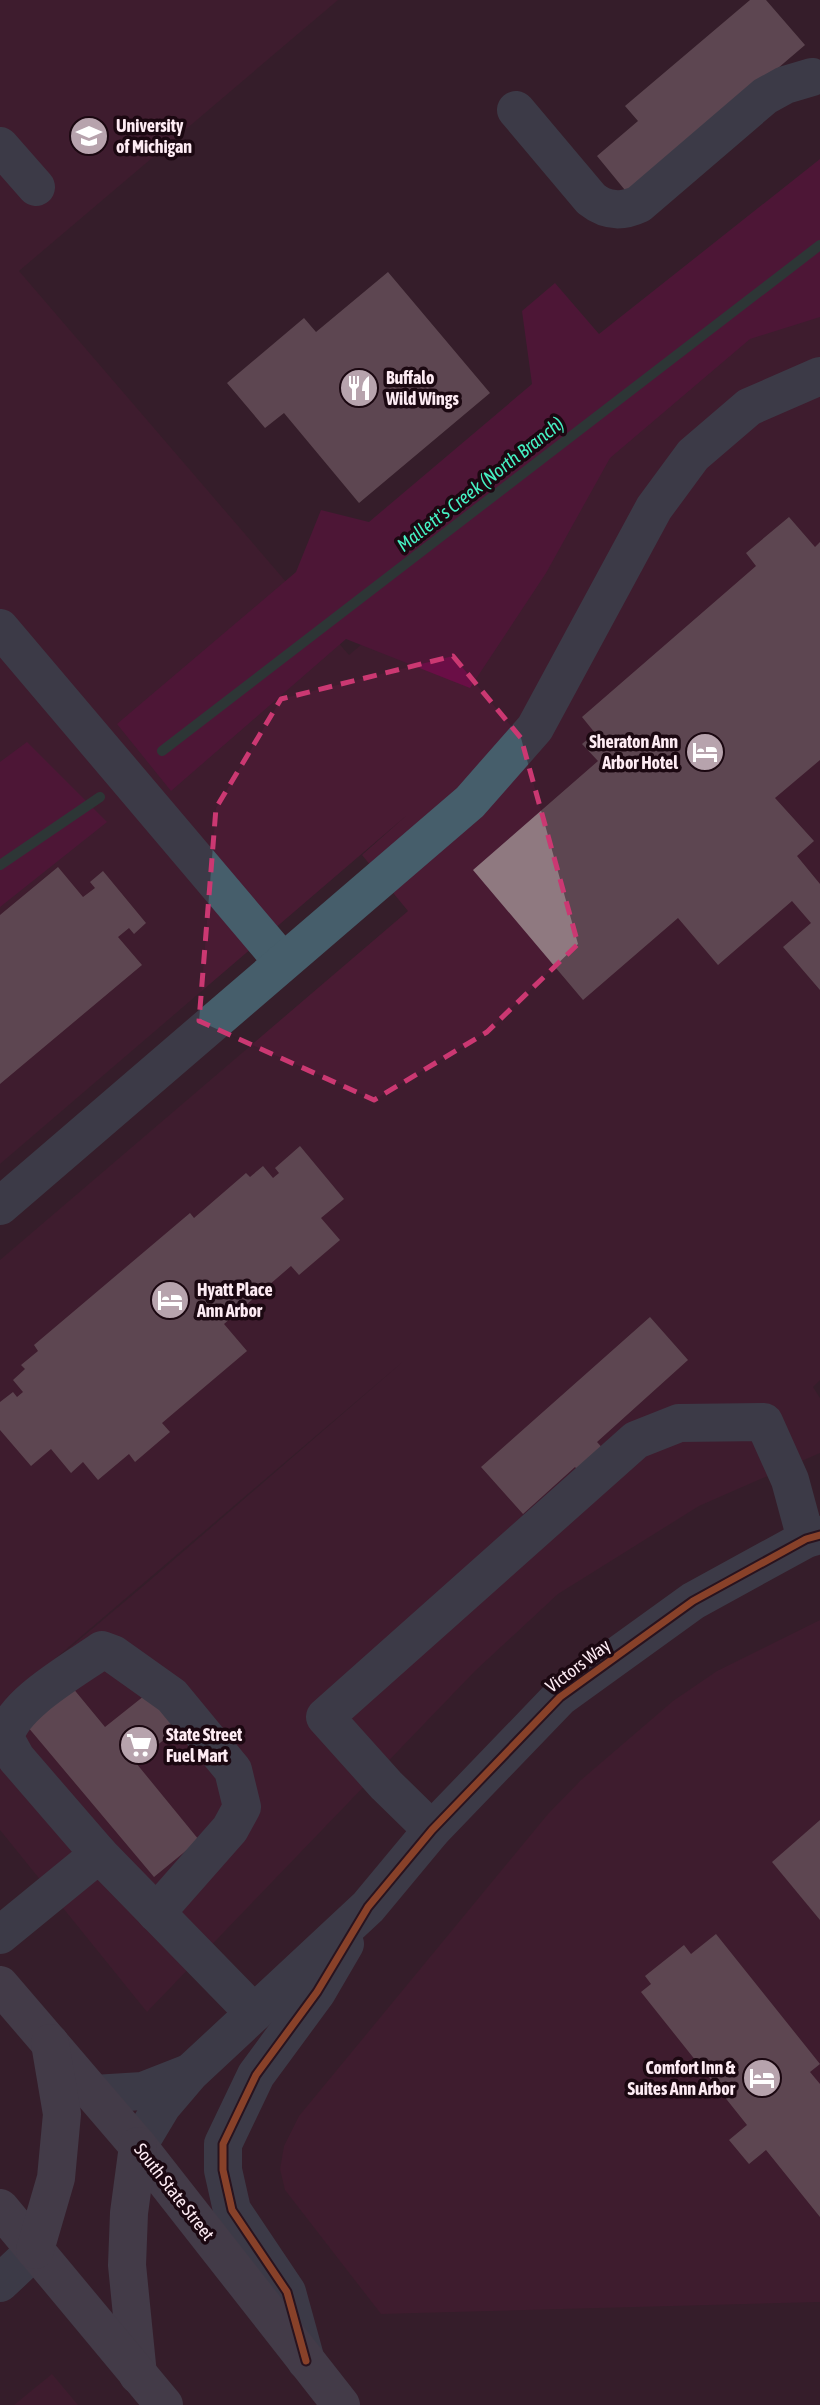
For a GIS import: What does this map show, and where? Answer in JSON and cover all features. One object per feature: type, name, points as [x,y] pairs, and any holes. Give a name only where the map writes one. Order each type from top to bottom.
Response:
[{"type":"main road","name":"South State Street","points":[[0,1985],[138,2146],[341,2405]]},
{"type":"main road","points":[[35,2250],[56,2178],[62,2114],[50,2043]]},
{"type":"main road","points":[[138,2146],[129,2213],[127,2265],[138,2375]]},
{"type":"main road","points":[[0,2208],[164,2405]]},
{"type":"street","points":[[516,110],[591,199],[601,207],[628,209],[639,204],[765,96],[785,85],[812,77]]},
{"type":"street","points":[[0,146],[36,187]]},
{"type":"street","points":[[0,1206],[470,802],[535,728],[654,509],[693,455],[749,407],[809,384],[820,376]]},
{"type":"street","points":[[0,628],[283,961]]},
{"type":"street","points":[[432,1830],[386,1785],[325,1717],[636,1440],[679,1423],[764,1422],[813,1537]]},
{"type":"street","name":"Victors Way","points":[[138,2146],[162,2106],[191,2072],[368,1907],[432,1830],[560,1697],[693,1601],[813,1537]]},
{"type":"street","points":[[156,1913],[230,1829],[242,1807],[233,1770],[172,1696],[113,1654],[102,1650],[43,1691],[8,1724],[5,1738],[16,1758],[99,1854],[156,1913],[254,2013]]},
{"type":"street","points":[[0,1935],[99,1854]]},
{"type":"street","points":[[306,2361],[287,2292],[232,2210],[223,2170],[223,2144],[256,2075],[317,1992],[368,1907]]},
{"type":"street","points":[[93,2094],[143,2091],[191,2072]]},
{"type":"street","points":[[0,2283],[35,2250]]},
{"type":"highlighted area","points":[[453,656],[521,738],[578,944],[487,1032],[374,1100],[199,1021],[216,808],[281,699]]},
{"type":"shaded area","points":[[0,0],[338,0],[19,271],[349,655],[820,256],[820,1380],[813,1387],[820,1398],[820,1453],[699,1506],[558,1594],[475,1671],[147,2012],[0,1830],[0,1260],[408,911],[362,855],[407,815],[0,1164]],"holes":[[[406,1359],[148,1582],[36,1676]]]},
{"type":"shaded area","points":[[820,159],[820,317],[750,339],[610,458],[546,573],[470,688],[346,639],[171,791],[117,724],[296,572],[321,510],[369,522],[532,384],[522,311],[555,283],[599,334]]},
{"type":"shaded area","points":[[27,742],[107,822],[0,907],[0,762]]},
{"type":"shaded area","points":[[820,1620],[820,2302],[381,2314],[285,2190],[280,2169],[284,2146],[299,2116],[548,1814],[581,1780],[673,1701],[717,1671]]},
{"type":"shaded area","points":[[52,2374],[78,2405],[14,2405]]},
{"type":"building","points":[[750,0],[766,0],[805,45],[629,195],[597,156],[638,121],[625,106]]},
{"type":"building","name":"Buffalo Wild Wings","points":[[388,272],[490,393],[359,503],[284,413],[265,428],[227,383],[304,318],[316,332]]},
{"type":"building","name":"Sheraton Ann Arbor Hotel","points":[[789,517],[815,547],[820,542],[820,760],[775,798],[814,841],[797,856],[820,884],[820,990],[783,947],[811,923],[792,901],[718,965],[678,918],[583,1000],[473,870],[598,761],[582,744],[595,733],[582,717],[756,566],[746,553]]},
{"type":"building","points":[[58,867],[83,897],[95,888],[90,882],[103,871],[146,923],[134,934],[129,928],[118,937],[142,965],[0,1084],[0,915]]},
{"type":"building","name":"Hyatt Place Ann Arbor","points":[[300,1146],[344,1199],[321,1218],[340,1240],[299,1275],[291,1266],[224,1324],[247,1351],[162,1423],[170,1432],[135,1462],[129,1454],[98,1480],[83,1462],[71,1473],[51,1449],[31,1466],[0,1430],[0,1402],[13,1392],[17,1397],[23,1392],[13,1380],[25,1369],[21,1365],[38,1351],[34,1345],[190,1213],[194,1218],[246,1173],[250,1177],[263,1166],[273,1178],[279,1173],[275,1168]]},
{"type":"building","points":[[650,1317],[688,1360],[597,1442],[607,1453],[582,1475],[575,1467],[523,1514],[481,1467]]},
{"type":"building","points":[[67,1681],[105,1727],[149,1692],[179,1727],[136,1763],[199,1840],[154,1877],[22,1720]]},
{"type":"building","points":[[820,1820],[820,1920],[772,1862]]},
{"type":"building","name":"Comfort Inn & Suites Ann Arbor","points":[[716,1934],[820,2064],[810,2072],[820,2084],[820,2217],[766,2150],[749,2164],[729,2140],[747,2125],[641,1992],[651,1984],[645,1976],[684,1945],[691,1954]]},
{"type":"waterway","name":"Mallett's Creek (North Branch)","points":[[162,751],[820,245]]},
{"type":"waterway","name":"Mallett's Creek (North Branch)","points":[[0,865],[100,797]]},
{"type":"cycle path","points":[[306,2361],[287,2292],[232,2210],[223,2170],[223,2144],[256,2075],[317,1992],[368,1907],[432,1830],[560,1697],[693,1601],[806,1539],[820,1535]]},
{"type":"place","name":"University of Michigan","points":[[89,136]]},
{"type":"place","name":"Buffalo Wild Wings","points":[[359,388]]},
{"type":"place","name":"Sheraton Ann Arbor Hotel","points":[[705,752]]},
{"type":"place","name":"Hyatt Place Ann Arbor","points":[[170,1300]]},
{"type":"place","name":"State Street Fuel Mart","points":[[139,1745]]},
{"type":"place","name":"Comfort Inn & Suites Ann Arbor","points":[[762,2078]]}]
